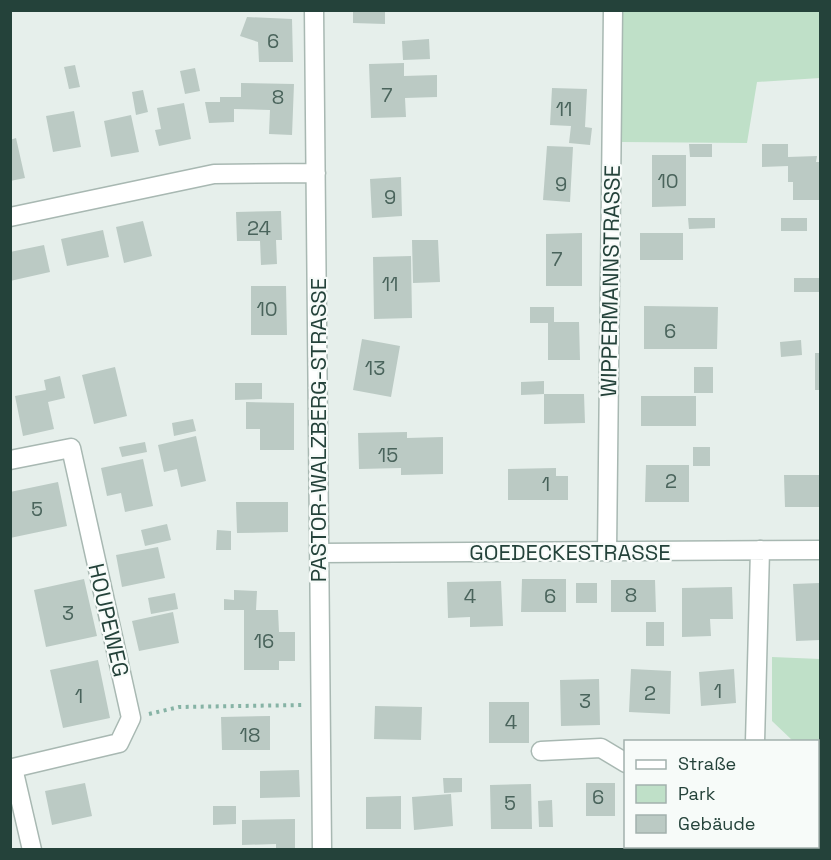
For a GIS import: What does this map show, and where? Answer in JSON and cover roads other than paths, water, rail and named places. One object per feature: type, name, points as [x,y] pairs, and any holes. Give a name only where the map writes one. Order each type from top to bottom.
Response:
[{"type":"street","name":"PASTOR-WALZBERG-STRASSE","points":[[314,10],[322,849]]},
{"type":"street","name":"WIPPERMANNSTRASSE","points":[[607,552],[613,10]]},
{"type":"street","points":[[10,217],[214,174],[316,173]]},
{"type":"street","name":"HOUPEWEG","points":[[10,460],[71,448],[131,718],[119,743],[12,768]]},
{"type":"street","points":[[755,740],[759,550]]},
{"type":"street","name":"GOEDECKESTRASSE","points":[[319,553],[820,550]]},
{"type":"street","points":[[541,751],[602,748],[624,762]]},
{"type":"street","points":[[12,768],[32,849]]}]
